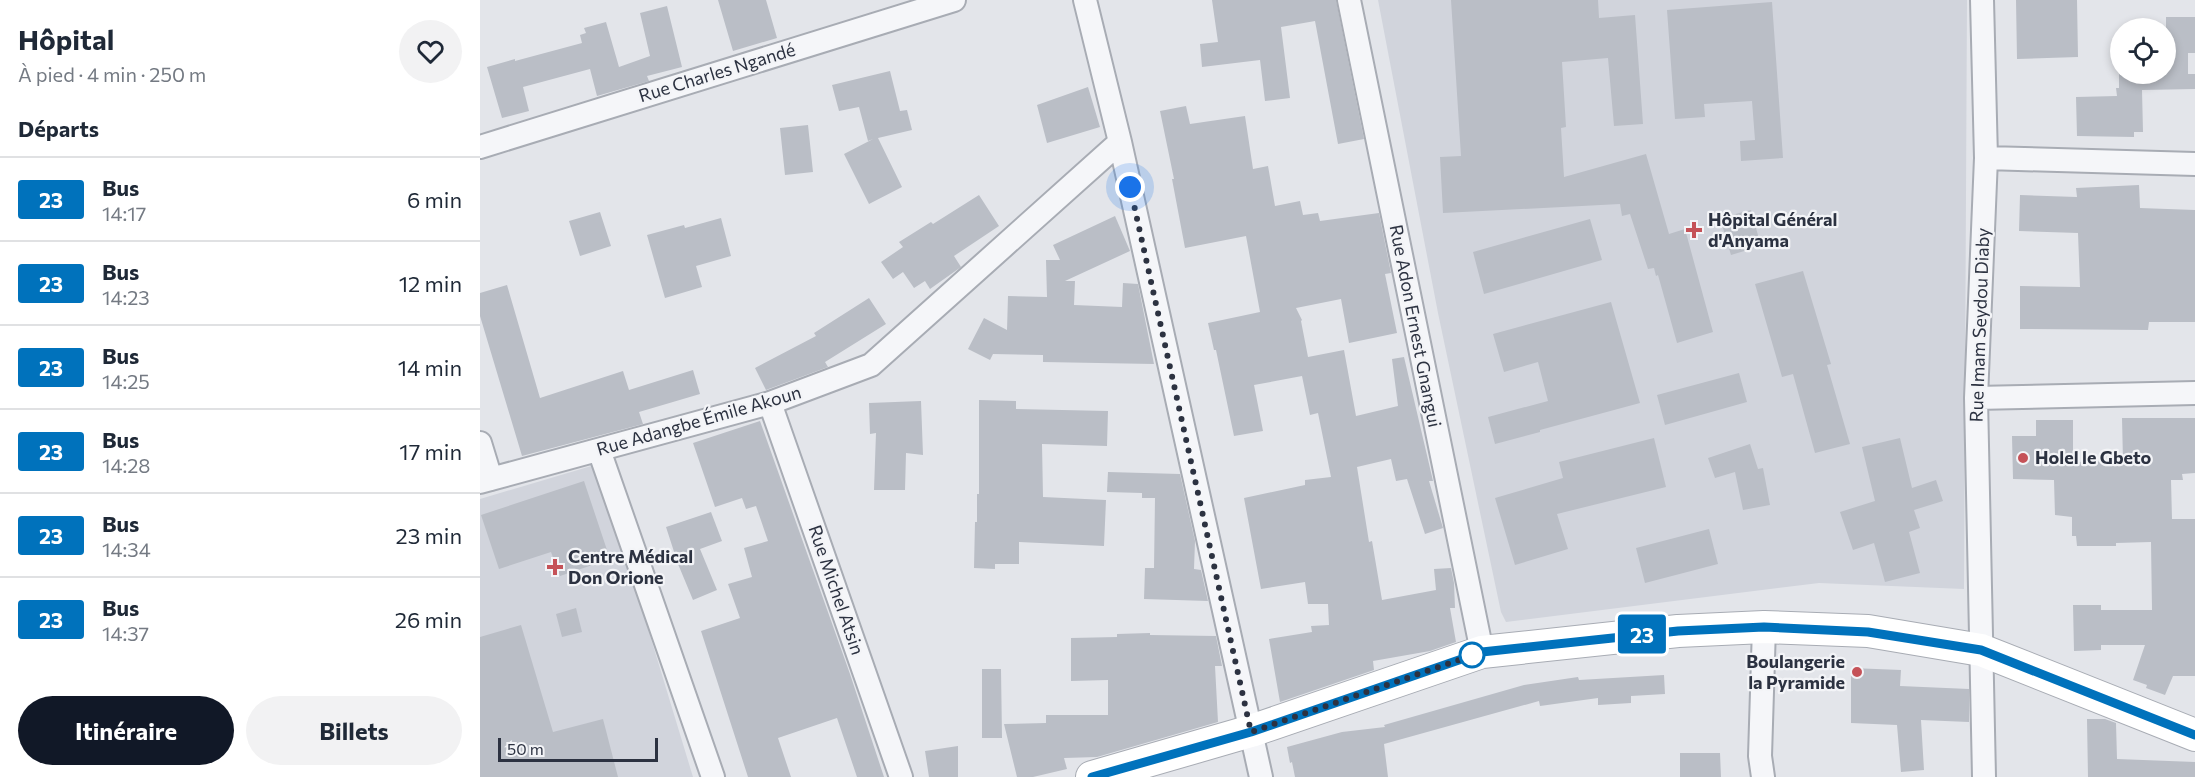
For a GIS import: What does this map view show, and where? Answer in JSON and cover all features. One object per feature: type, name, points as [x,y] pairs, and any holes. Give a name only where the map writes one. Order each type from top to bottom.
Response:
[{"type":"street","name":"Rue Charles Ngandé","points":[[480,147],[954,0]]},
{"type":"street","points":[[1085,0],[1120,142],[1261,777]]},
{"type":"street","name":"Rue Adon Ernest Gnangui","points":[[1349,0],[1482,652]]},
{"type":"street","name":"Rue Imam Seydou Diaby","points":[[1982,0],[1986,158],[1976,398],[1984,777]]},
{"type":"street","name":"Rue Adangbe Émile Akoun","points":[[485,480],[770,404],[871,365],[1120,142]]},
{"type":"street","points":[[1986,158],[2195,164]]},
{"type":"street","points":[[1976,398],[2195,393]]},
{"type":"street","name":"Rue Michel Atsin","points":[[770,404],[901,777]]},
{"type":"street","points":[[480,443],[485,480]]},
{"type":"street","points":[[599,450],[713,777]]},
{"type":"street","points":[[1763,777],[1760,756],[1764,627]]},
{"type":"street","points":[[1092,777],[1251,732],[1482,652],[1678,631],[1764,627],[1868,632],[1981,650],[2195,735]]},
{"type":"shaded area","name":"Hôpital Général d'Anyama","points":[[1378,0],[1967,0],[1964,589],[1819,583],[1506,622],[1501,612],[1438,313]]},
{"type":"shaded area","name":"Centre Médical Don Orione","points":[[598,464],[693,777],[480,777],[480,499]]},
{"type":"building","points":[[718,0],[766,0],[777,38],[733,51]]},
{"type":"building","points":[[1212,0],[1336,0],[1364,139],[1338,144],[1315,21],[1281,27],[1290,98],[1265,101],[1260,60],[1202,67],[1200,44],[1218,42]]},
{"type":"building","points":[[1451,0],[1598,0],[1599,18],[1635,15],[1643,124],[1614,126],[1608,58],[1562,62],[1566,127],[1561,128],[1564,177],[1646,154],[1669,234],[1685,229],[1713,332],[1677,343],[1658,275],[1656,276],[1654,268],[1648,269],[1630,214],[1622,216],[1620,204],[1443,213],[1440,157],[1461,156]]},
{"type":"building","points":[[2016,0],[2077,0],[2078,57],[2017,59]]},
{"type":"building","points":[[1772,2],[1783,158],[1741,161],[1740,141],[1755,140],[1752,101],[1704,104],[1705,117],[1675,119],[1667,10]]},
{"type":"building","points":[[667,6],[682,67],[647,76],[649,81],[597,96],[590,69],[523,87],[529,111],[502,118],[487,67],[582,43],[580,35],[586,33],[584,28],[606,22],[619,67],[650,56],[640,13]]},
{"type":"building","points":[[2195,17],[2195,53],[2188,53],[2188,74],[2195,74],[2195,89],[2142,90],[2143,132],[2134,132],[2134,137],[2077,136],[2076,97],[2117,96],[2116,88],[2119,88],[2119,84],[2176,84],[2176,18],[2166,18]]},
{"type":"building","points":[[890,71],[900,111],[907,110],[912,130],[878,138],[902,187],[869,204],[844,154],[873,139],[868,141],[859,107],[839,111],[832,85]]},
{"type":"building","points":[[1088,87],[1100,127],[1047,143],[1037,105]]},
{"type":"building","points":[[1186,106],[1190,124],[1245,116],[1253,169],[1268,166],[1275,206],[1300,201],[1303,215],[1318,213],[1320,221],[1379,213],[1391,273],[1385,274],[1397,333],[1349,343],[1341,299],[1296,308],[1302,320],[1308,357],[1344,350],[1356,416],[1398,406],[1392,359],[1404,357],[1433,481],[1429,481],[1443,528],[1425,534],[1407,479],[1396,481],[1391,459],[1357,467],[1369,542],[1372,541],[1382,600],[1436,590],[1434,569],[1451,568],[1454,583],[1455,608],[1450,608],[1456,642],[1430,651],[1373,661],[1374,670],[1280,702],[1269,639],[1312,632],[1311,626],[1329,625],[1328,604],[1308,604],[1305,582],[1261,589],[1244,498],[1305,485],[1305,480],[1331,477],[1318,413],[1310,415],[1302,376],[1254,385],[1263,431],[1234,436],[1208,323],[1260,312],[1246,236],[1185,248],[1160,111]]},
{"type":"building","points":[[808,125],[813,172],[785,175],[780,128]]},
{"type":"building","points":[[2139,185],[2140,208],[2195,210],[2195,322],[2149,322],[2148,330],[2020,329],[2020,286],[2080,287],[2078,233],[2019,231],[2020,195],[2077,197],[2076,188]]},
{"type":"building","points":[[979,195],[999,226],[954,256],[961,267],[930,289],[925,281],[914,288],[903,272],[893,279],[881,262],[903,247],[899,242]]},
{"type":"building","points":[[1751,210],[1761,246],[1731,255],[1720,218]]},
{"type":"building","points":[[600,212],[611,246],[580,256],[569,221]]},
{"type":"building","points":[[1115,216],[1130,251],[1065,281],[1075,281],[1074,305],[1122,307],[1123,283],[1138,284],[1154,364],[1043,362],[1043,355],[993,354],[990,360],[968,349],[984,318],[1007,330],[1008,296],[1047,297],[1046,260],[1060,260],[1053,245]]},
{"type":"building","points":[[721,218],[731,256],[696,266],[702,287],[665,298],[647,235]]},
{"type":"building","points":[[1590,219],[1602,260],[1484,294],[1473,252]]},
{"type":"building","points":[[1803,271],[1831,364],[1827,365],[1850,444],[1815,453],[1793,374],[1782,377],[1755,284]]},
{"type":"building","points":[[507,285],[540,398],[623,371],[629,390],[693,370],[700,394],[639,412],[643,424],[522,456],[480,316],[480,293]]},
{"type":"building","points":[[869,298],[886,324],[825,362],[828,367],[766,390],[755,368],[816,336],[814,333]]},
{"type":"building","points":[[1611,302],[1640,403],[1495,444],[1488,417],[1548,401],[1538,362],[1504,372],[1493,334]]},
{"type":"building","points":[[1739,373],[1747,402],[1665,425],[1657,395]]},
{"type":"building","points":[[979,400],[1016,401],[1016,409],[1108,411],[1107,446],[1042,444],[1043,497],[1106,500],[1104,546],[1019,542],[1019,564],[995,564],[995,569],[974,568],[975,522],[977,522],[977,494],[979,494]]},
{"type":"building","points":[[921,401],[923,455],[906,453],[905,490],[874,490],[876,433],[870,434],[869,403]]},
{"type":"building","points":[[2122,418],[2195,418],[2195,473],[2182,474],[2183,480],[2171,480],[2172,519],[2195,519],[2195,676],[2173,676],[2165,695],[2133,680],[2145,645],[2101,645],[2101,650],[2074,651],[2073,605],[2101,605],[2101,610],[2152,610],[2151,542],[2116,543],[2116,546],[2077,546],[2076,536],[2072,536],[2072,517],[2055,515],[2054,480],[2013,479],[2012,436],[2036,436],[2036,420],[2073,420],[2073,462],[2123,461]]},
{"type":"building","points":[[760,421],[884,777],[857,777],[837,718],[778,738],[791,777],[748,777],[701,631],[740,618],[728,584],[752,577],[744,548],[768,541],[756,506],[746,509],[742,498],[715,507],[693,443]]},
{"type":"building","points":[[1654,438],[1666,487],[1557,514],[1568,549],[1515,565],[1495,498],[1563,478],[1559,462]]},
{"type":"building","points":[[1900,438],[1912,488],[1936,480],[1943,501],[1914,510],[1920,528],[1909,532],[1920,573],[1885,582],[1874,543],[1853,550],[1840,512],[1875,501],[1862,447]]},
{"type":"building","points":[[1750,444],[1758,469],[1763,468],[1770,505],[1743,510],[1735,472],[1715,478],[1708,458]]},
{"type":"building","points":[[1108,472],[1180,474],[1195,541],[1194,569],[1201,570],[1208,601],[1144,599],[1145,568],[1154,568],[1155,498],[1142,498],[1142,493],[1107,492]]},
{"type":"building","points":[[584,481],[610,559],[560,576],[551,552],[499,569],[481,515]]},
{"type":"building","points":[[711,512],[722,541],[700,549],[717,590],[693,600],[666,527]]},
{"type":"building","points":[[1709,529],[1718,564],[1645,583],[1636,548]]},
{"type":"building","points":[[576,608],[582,632],[562,637],[556,614]]},
{"type":"building","points":[[521,625],[553,732],[603,719],[618,777],[480,777],[480,637]]},
{"type":"building","points":[[1150,633],[1150,635],[1216,636],[1222,666],[1215,666],[1218,722],[1097,757],[1064,758],[1067,769],[1033,777],[1017,777],[1004,724],[1046,723],[1046,715],[1108,715],[1108,680],[1071,681],[1071,638],[1117,637],[1117,634]]},
{"type":"building","points":[[1851,668],[1901,670],[1900,686],[1969,689],[1969,722],[1921,720],[1924,770],[1901,772],[1897,725],[1851,723]]},
{"type":"building","points":[[982,669],[1001,669],[1002,738],[982,738]]},
{"type":"building","points":[[1664,675],[1665,694],[1631,696],[1631,703],[1598,705],[1598,698],[1540,706],[1539,701],[1384,744],[1388,777],[1295,777],[1292,762],[1290,763],[1287,747],[1342,732],[1385,727],[1384,725],[1524,685],[1578,677],[1579,680]]},
{"type":"building","points":[[2087,719],[2105,719],[2116,723],[2117,759],[2195,762],[2195,777],[2088,777]]},
{"type":"building","points":[[958,746],[958,777],[929,777],[925,751]]},
{"type":"building","points":[[1680,753],[1720,753],[1721,777],[1680,777]]},
{"type":"bus line","name":"23","points":[[1092,777],[1251,732],[1482,652],[1678,631],[1764,627],[1868,632],[1981,650],[2195,735]]},
{"type":"place","name":"Hôpital Général d'Anyama","points":[[1694,230]]},
{"type":"place","name":"Holel le Gbeto","points":[[2023,458]]},
{"type":"place","name":"Centre Médical Don Orione","points":[[555,567]]},
{"type":"place","name":"Boulangerie la Pyramide","points":[[1857,672]]},
{"type":"route","points":[[1130,187],[1251,732],[1482,652],[1472,655]]}]
